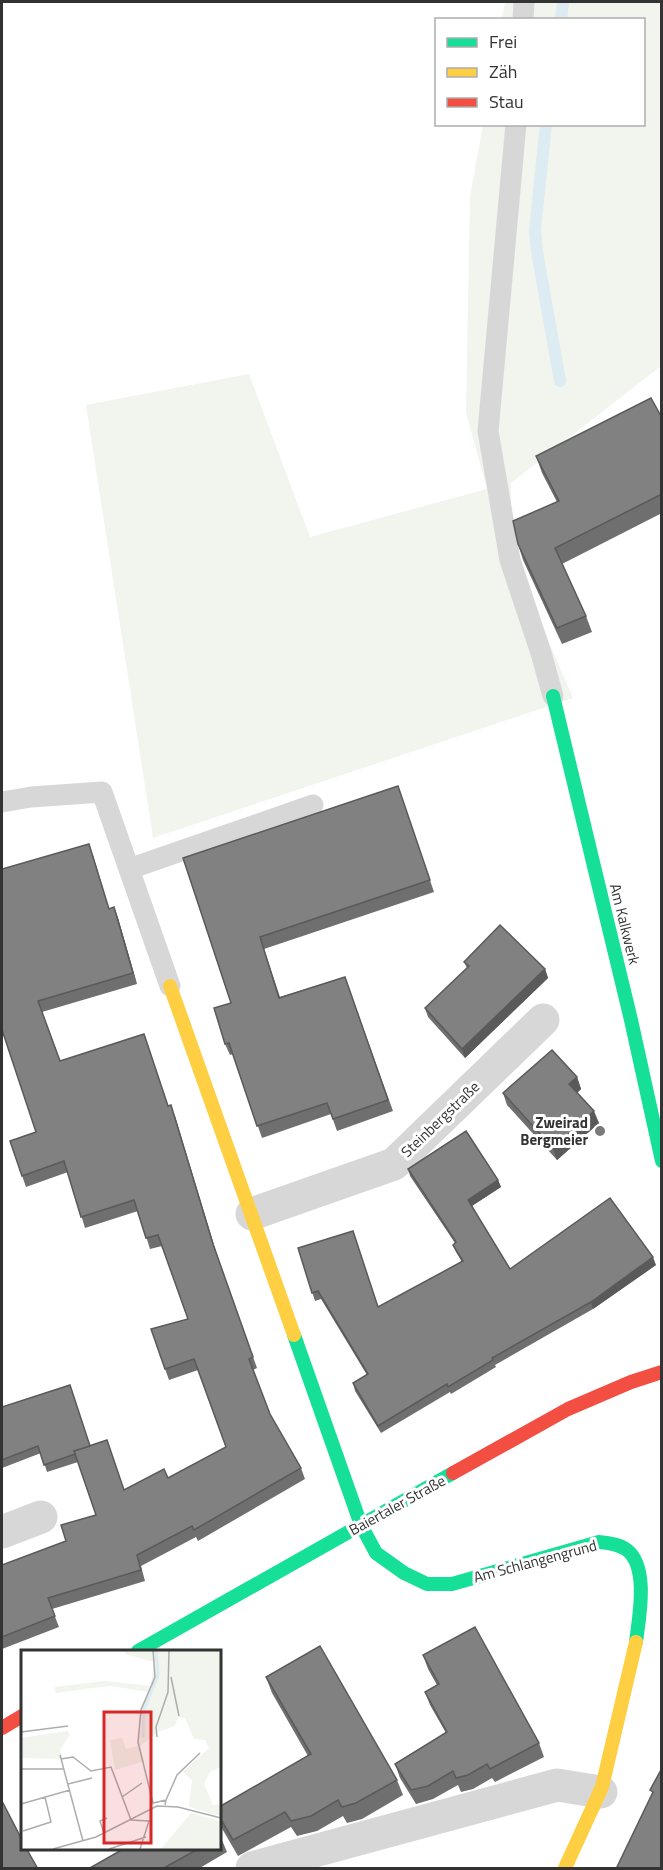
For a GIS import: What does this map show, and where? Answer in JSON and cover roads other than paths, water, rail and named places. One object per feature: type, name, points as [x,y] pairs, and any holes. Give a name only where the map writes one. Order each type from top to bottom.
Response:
[{"type":"street","name":"Am Kalkwerk","points":[[553,696],[631,1020],[662,1161]]},
{"type":"street","points":[[170,986],[361,1525]]},
{"type":"street","name":"Steinbergstraße","points":[[252,1214],[394,1164],[543,1020]]},
{"type":"street","name":"Baiertaler Straße","points":[[140,1650],[568,1409],[662,1372]]},
{"type":"street","points":[[2,1532],[41,1517]]},
{"type":"street","name":"Am Schlangengrund","points":[[361,1525],[376,1552],[404,1574],[427,1584],[452,1584],[599,1542],[618,1544],[628,1551],[636,1563],[641,1586],[635,1641],[601,1792],[565,1869]]},
{"type":"street","points":[[2,1728],[21,1717]]},
{"type":"street","points":[[252,1869],[557,1785],[601,1792]]},
{"type":"lane","points":[[523,18],[524,2]]},
{"type":"lane","points":[[516,126],[488,431],[510,560],[553,696]]},
{"type":"lane","points":[[2,802],[31,797],[102,792],[170,986]]},
{"type":"lane","points":[[129,869],[313,805]]},
{"type":"waterway","points":[[561,18],[563,2]]},
{"type":"waterway","points":[[546,126],[535,230],[560,381]]},
{"type":"place","name":"Zweirad Bergmeier","points":[[600,1131]]}]
